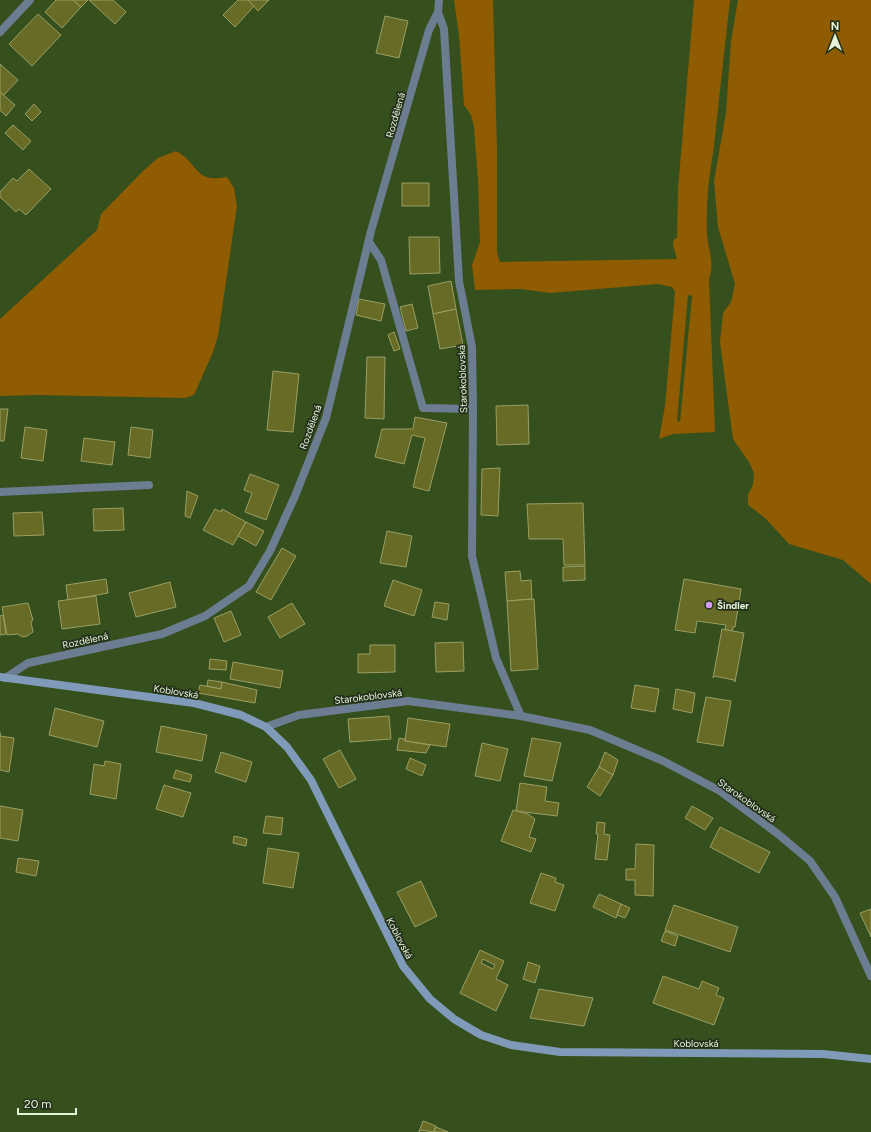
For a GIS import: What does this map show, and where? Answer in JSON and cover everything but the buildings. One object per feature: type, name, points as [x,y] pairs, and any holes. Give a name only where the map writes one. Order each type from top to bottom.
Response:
[{"type":"street","points":[[0,32],[30,0]]},
{"type":"street","points":[[438,12],[439,0]]},
{"type":"street","name":"Rozdělená","points":[[2,677],[28,663],[162,634],[205,616],[249,586],[270,550],[295,496],[326,418],[369,242],[430,30],[438,12]]},
{"type":"street","name":"Starokoblovská","points":[[438,12],[444,29],[459,281],[472,347],[474,409],[472,556],[496,658],[521,716]]},
{"type":"street","points":[[369,242],[381,260],[423,408],[474,409]]},
{"type":"street","points":[[0,492],[149,485]]},
{"type":"street","name":"Koblovská","points":[[2,677],[194,703],[241,715],[266,727],[282,741],[311,780],[404,966],[430,999],[442,1010],[467,1028],[481,1035],[511,1045],[549,1051],[822,1054],[871,1059]]},
{"type":"street","name":"Starokoblovská","points":[[266,727],[299,715],[408,701],[521,716],[590,730],[663,761],[720,791],[778,834],[810,861],[835,897],[871,976]]},
{"type":"shaded area","points":[[454,0],[493,0],[497,150],[497,253],[500,262],[677,259],[673,245],[674,239],[677,238],[678,189],[694,0],[730,0],[707,204],[707,234],[711,262],[711,273],[709,279],[715,432],[673,434],[659,439],[665,406],[675,292],[672,287],[658,284],[550,293],[521,289],[475,290],[472,265],[480,242],[478,181],[474,127],[471,115],[464,105],[459,35]],"holes":[[[688,295],[692,296],[680,422],[677,421]]]},
{"type":"shaded area","points":[[738,0],[871,0],[871,584],[843,560],[789,544],[765,518],[748,505],[748,495],[753,485],[754,473],[749,462],[733,439],[720,342],[723,313],[731,302],[735,284],[718,227],[714,181],[726,113],[731,41]]},
{"type":"shaded area","points":[[176,151],[189,161],[202,175],[216,178],[227,177],[234,188],[237,206],[218,336],[213,352],[194,395],[185,398],[37,395],[0,396],[0,319],[97,230],[101,214],[143,171],[158,158]]},
{"type":"place","name":"Šindler","points":[[709,605]]}]
